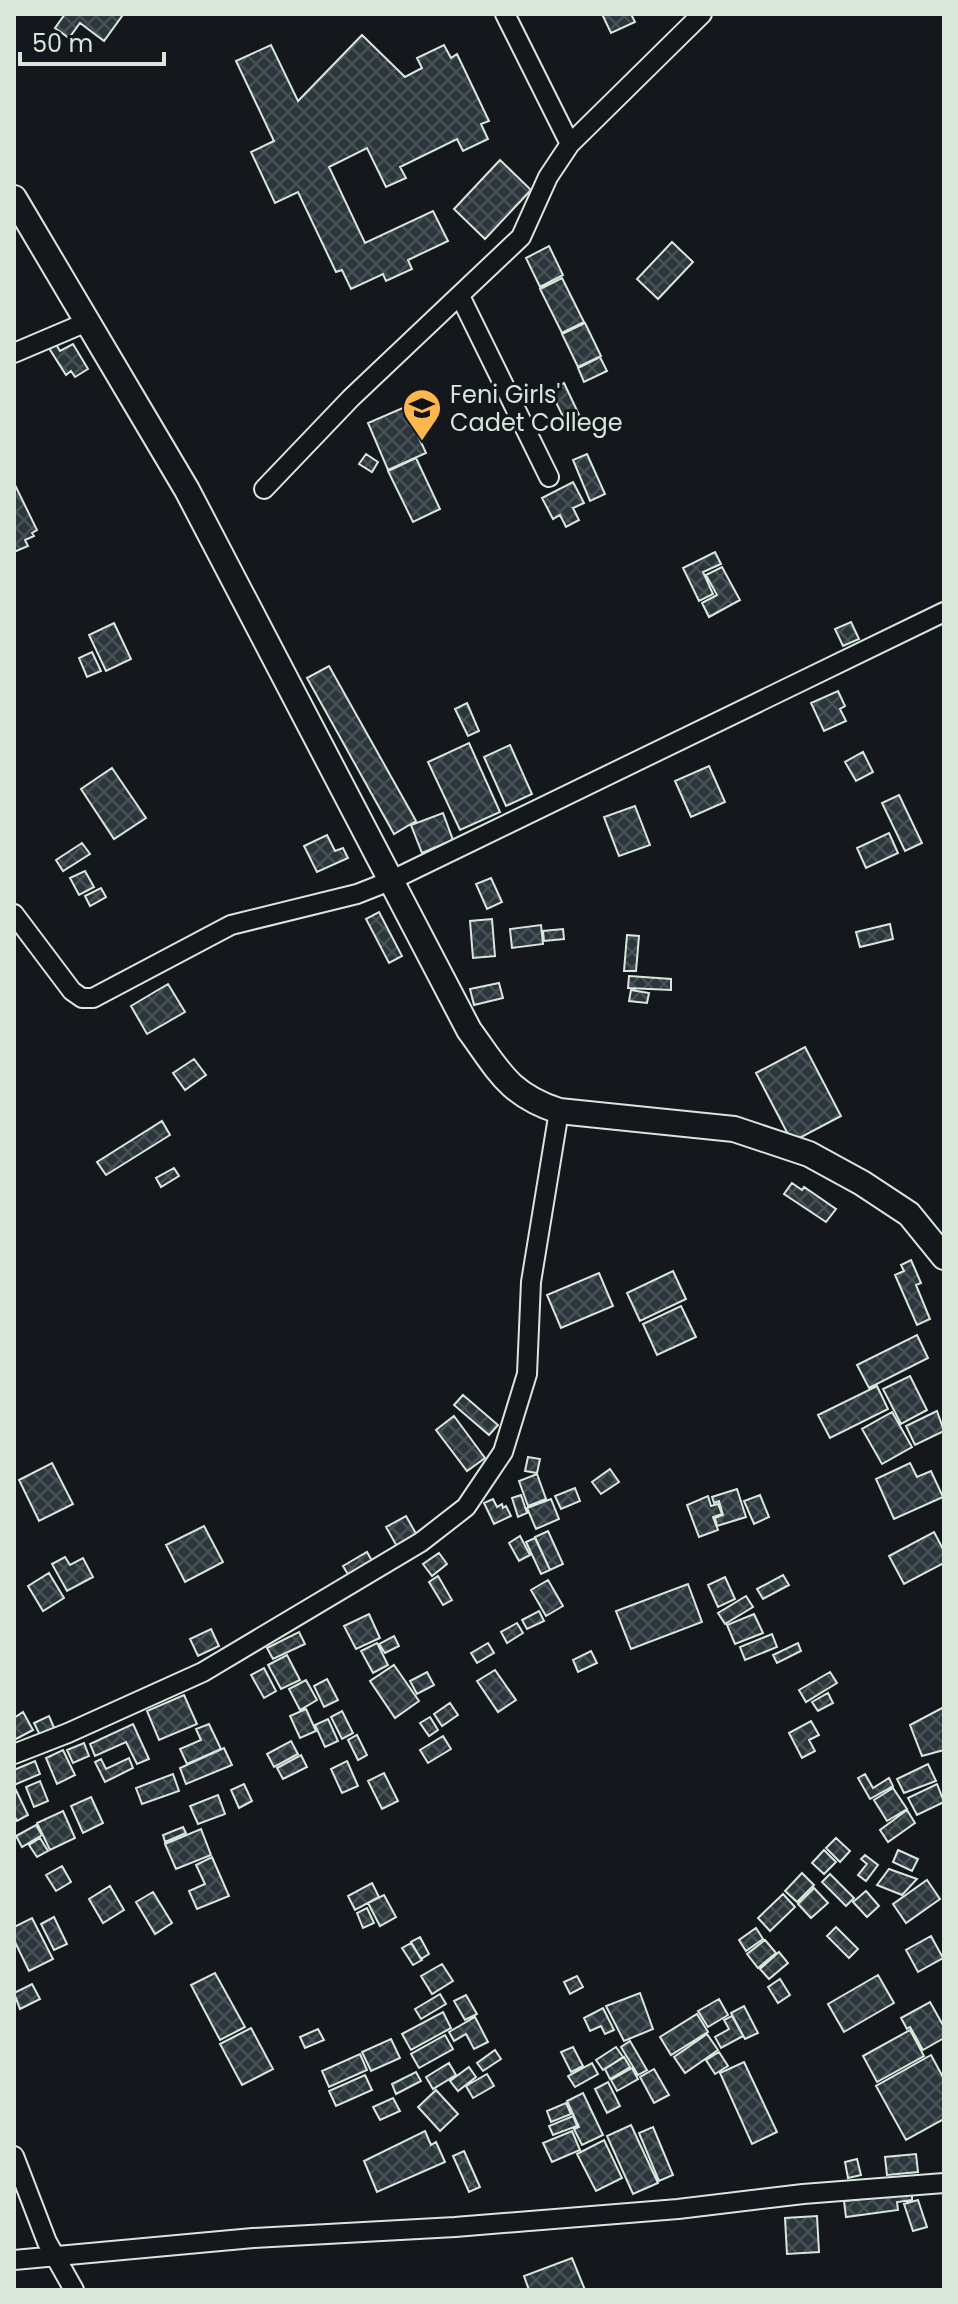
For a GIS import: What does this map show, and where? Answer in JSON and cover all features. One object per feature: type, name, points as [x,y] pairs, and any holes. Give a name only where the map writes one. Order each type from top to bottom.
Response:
[{"type":"main road","points":[[14,198],[187,490],[469,1030],[506,1082],[533,1103],[559,1111],[734,1129],[809,1154],[862,1183],[909,1214],[944,1257]]},
{"type":"street","points":[[505,14],[570,144]]},
{"type":"street","points":[[264,489],[351,398],[521,237],[548,177],[570,144],[702,14]]},
{"type":"street","points":[[460,296],[549,477]]},
{"type":"street","points":[[14,353],[87,322]]},
{"type":"street","points":[[14,914],[72,991],[82,998],[93,998],[231,925],[357,894],[390,881],[944,612]]},
{"type":"street","points":[[14,1754],[203,1672],[421,1542],[466,1507],[503,1452],[527,1374],[531,1282],[559,1111]]},
{"type":"street","points":[[14,2156],[47,2242],[74,2290]]},
{"type":"street","points":[[14,2260],[253,2238],[455,2227],[663,2210],[803,2194],[944,2183]]},
{"type":"building","points":[[65,14],[122,16],[104,41],[80,23],[69,38],[55,28]]},
{"type":"building","points":[[602,14],[631,14],[635,22],[611,33]]},
{"type":"building","points":[[362,35],[405,77],[422,68],[417,58],[444,45],[451,58],[457,54],[489,121],[481,124],[488,139],[463,151],[457,139],[400,167],[406,178],[386,187],[367,148],[329,167],[365,243],[433,211],[448,241],[408,260],[412,269],[386,281],[383,274],[351,289],[342,270],[336,272],[298,192],[275,203],[251,152],[274,141],[236,61],[271,45],[298,101]]},
{"type":"building","points":[[500,160],[531,190],[485,239],[454,209]]},
{"type":"building","points":[[672,242],[693,262],[658,299],[637,279]]},
{"type":"building","points":[[549,246],[563,275],[540,287],[526,258]]},
{"type":"building","points":[[562,278],[584,322],[562,333],[540,289]]},
{"type":"building","points":[[585,323],[601,356],[578,367],[562,334]]},
{"type":"building","points":[[54,341],[60,351],[73,344],[88,369],[75,377],[71,371],[66,375],[47,345]]},
{"type":"building","points":[[600,357],[607,371],[584,382],[578,368]]},
{"type":"building","points":[[564,383],[582,421],[568,427],[550,390]]},
{"type":"building","points":[[405,407],[426,453],[388,470],[368,423]]},
{"type":"building","points":[[366,454],[378,462],[372,472],[359,464]]},
{"type":"building","points":[[587,454],[605,494],[590,501],[573,460]]},
{"type":"building","points":[[416,458],[440,509],[413,522],[388,471]]},
{"type":"building","points":[[573,482],[584,503],[573,508],[579,520],[566,527],[560,515],[553,519],[542,498]]},
{"type":"building","points":[[14,483],[37,530],[32,533],[34,536],[25,540],[28,546],[14,552]]},
{"type":"building","points":[[715,552],[721,564],[703,572],[713,594],[699,601],[683,568]]},
{"type":"building","points":[[722,567],[740,600],[709,617],[702,603],[717,595],[706,575]]},
{"type":"building","points":[[851,622],[859,639],[843,646],[835,629]]},
{"type":"building","points":[[114,623],[131,659],[106,671],[89,635]]},
{"type":"building","points":[[92,652],[101,671],[87,677],[79,658]]},
{"type":"building","points":[[329,666],[416,821],[394,834],[307,678]]},
{"type":"building","points":[[838,691],[845,706],[840,709],[846,721],[824,731],[811,703]]},
{"type":"building","points":[[467,703],[479,731],[468,736],[455,709]]},
{"type":"building","points":[[469,743],[500,812],[460,830],[428,762]]},
{"type":"building","points":[[510,745],[532,794],[506,806],[484,757]]},
{"type":"building","points":[[863,752],[873,772],[856,781],[845,762]]},
{"type":"building","points":[[709,766],[725,802],[691,817],[675,781]]},
{"type":"building","points":[[112,768],[146,818],[114,839],[81,789]]},
{"type":"building","points":[[899,795],[922,843],[905,851],[882,803]]},
{"type":"building","points":[[635,806],[650,845],[619,856],[604,817]]},
{"type":"building","points":[[443,813],[453,840],[422,853],[411,825]]},
{"type":"building","points":[[889,833],[898,853],[866,868],[857,848]]},
{"type":"building","points":[[327,835],[335,851],[343,848],[348,858],[317,872],[304,846]]},
{"type":"building","points":[[82,843],[90,854],[63,871],[56,860]]},
{"type":"building","points":[[85,871],[94,887],[79,895],[70,878]]},
{"type":"building","points":[[491,878],[502,902],[487,909],[476,884]]},
{"type":"building","points":[[101,888],[106,897],[90,906],[85,896]]},
{"type":"building","points":[[379,912],[402,956],[389,963],[366,919]]},
{"type":"building","points":[[492,919],[495,956],[473,958],[470,921]]},
{"type":"building","points":[[890,924],[893,939],[860,947],[856,932]]},
{"type":"building","points":[[541,925],[543,944],[512,948],[510,929]]},
{"type":"building","points":[[563,929],[564,939],[544,941],[543,931]]},
{"type":"building","points":[[627,935],[639,936],[636,971],[624,971]]},
{"type":"building","points":[[629,976],[671,979],[671,990],[628,988]]},
{"type":"building","points":[[499,983],[503,998],[474,1005],[470,989]]},
{"type":"building","points":[[168,984],[185,1012],[147,1034],[131,1006]]},
{"type":"building","points":[[631,990],[649,993],[647,1003],[629,1001]]},
{"type":"building","points":[[805,1047],[841,1116],[792,1142],[756,1073]]},
{"type":"building","points":[[194,1059],[206,1075],[185,1090],[173,1073]]},
{"type":"building","points":[[162,1121],[170,1135],[106,1175],[97,1162]]},
{"type":"building","points":[[174,1168],[179,1176],[161,1187],[156,1178]]},
{"type":"building","points":[[792,1183],[802,1190],[804,1187],[836,1209],[826,1222],[784,1194]]},
{"type":"building","points":[[911,1260],[921,1283],[916,1285],[930,1319],[917,1325],[895,1275],[904,1271],[901,1265]]},
{"type":"building","points":[[673,1271],[686,1299],[640,1321],[627,1293]]},
{"type":"building","points":[[599,1273],[613,1306],[561,1328],[547,1295]]},
{"type":"building","points":[[681,1306],[696,1337],[657,1355],[643,1324]]},
{"type":"building","points":[[917,1335],[928,1358],[869,1388],[857,1365]]},
{"type":"building","points":[[910,1376],[927,1410],[901,1424],[883,1389]]},
{"type":"building","points":[[877,1386],[888,1409],[830,1438],[818,1415]]},
{"type":"building","points":[[463,1395],[498,1425],[489,1435],[454,1405]]},
{"type":"building","points":[[937,1411],[944,1431],[915,1445],[906,1426]]},
{"type":"building","points":[[892,1412],[912,1447],[882,1464],[862,1429]]},
{"type":"building","points":[[454,1416],[485,1458],[467,1471],[436,1430]]},
{"type":"building","points":[[528,1457],[540,1459],[537,1473],[525,1471]]},
{"type":"building","points":[[52,1463],[73,1504],[39,1521],[19,1480]]},
{"type":"building","points":[[910,1463],[917,1477],[931,1471],[943,1497],[894,1519],[876,1479]]},
{"type":"building","points":[[610,1469],[619,1482],[601,1494],[592,1482]]},
{"type":"building","points":[[537,1474],[546,1499],[528,1506],[519,1481]]},
{"type":"building","points":[[575,1488],[580,1501],[561,1509],[555,1496]]},
{"type":"building","points":[[737,1489],[746,1517],[717,1526],[715,1518],[723,1515],[719,1501],[714,1503],[712,1497]]},
{"type":"building","points":[[521,1495],[527,1513],[518,1517],[512,1498]]},
{"type":"building","points":[[760,1495],[769,1517],[754,1524],[744,1501]]},
{"type":"building","points":[[708,1496],[711,1506],[718,1504],[722,1514],[713,1517],[718,1530],[699,1537],[687,1505]]},
{"type":"building","points":[[493,1499],[497,1507],[502,1504],[503,1508],[506,1506],[511,1516],[494,1524],[484,1503]]},
{"type":"building","points":[[551,1499],[559,1519],[536,1529],[527,1508]]},
{"type":"building","points":[[406,1516],[419,1539],[399,1550],[386,1527]]},
{"type":"building","points":[[204,1526],[223,1562],[185,1582],[166,1545]]},
{"type":"building","points":[[548,1531],[563,1564],[550,1570],[535,1537]]},
{"type":"building","points":[[934,1532],[944,1551],[944,1563],[904,1584],[889,1556]]},
{"type":"building","points":[[520,1536],[530,1555],[519,1561],[509,1543]]},
{"type":"building","points":[[535,1538],[550,1570],[541,1574],[526,1542]]},
{"type":"building","points":[[367,1552],[376,1568],[352,1581],[343,1566]]},
{"type":"building","points":[[439,1553],[447,1564],[432,1576],[423,1564]]},
{"type":"building","points":[[65,1557],[70,1565],[83,1558],[93,1577],[67,1591],[52,1564]]},
{"type":"building","points":[[49,1573],[64,1598],[43,1611],[28,1586]]},
{"type":"building","points":[[783,1575],[789,1585],[763,1599],[757,1589]]},
{"type":"building","points":[[438,1576],[452,1600],[443,1605],[429,1582]]},
{"type":"building","points":[[725,1577],[735,1599],[718,1607],[708,1585]]},
{"type":"building","points":[[548,1580],[563,1606],[546,1616],[531,1590]]},
{"type":"building","points":[[688,1584],[702,1622],[631,1649],[616,1611]]},
{"type":"building","points":[[746,1596],[753,1607],[725,1624],[718,1613]]},
{"type":"building","points":[[539,1611],[544,1621],[527,1629],[522,1620]]},
{"type":"building","points":[[369,1614],[380,1638],[356,1649],[344,1626]]},
{"type":"building","points":[[754,1614],[763,1633],[735,1644],[727,1625]]},
{"type":"building","points":[[517,1623],[523,1633],[507,1643],[501,1632]]},
{"type":"building","points":[[211,1629],[219,1646],[198,1656],[190,1639]]},
{"type":"building","points":[[299,1632],[305,1644],[273,1659],[267,1648]]},
{"type":"building","points":[[772,1634],[777,1647],[745,1660],[740,1647]]},
{"type":"building","points":[[394,1636],[399,1646],[385,1653],[379,1644]]},
{"type":"building","points":[[377,1643],[388,1665],[373,1673],[361,1651]]},
{"type":"building","points":[[488,1643],[494,1653],[477,1663],[471,1653]]},
{"type":"building","points":[[798,1643],[801,1651],[777,1663],[773,1655]]},
{"type":"building","points":[[591,1651],[597,1663],[578,1672],[573,1660]]},
{"type":"building","points":[[287,1655],[300,1680],[281,1689],[268,1665]]},
{"type":"building","points":[[394,1665],[419,1701],[395,1718],[370,1681]]},
{"type":"building","points":[[264,1668],[276,1691],[264,1698],[251,1675]]},
{"type":"building","points":[[495,1670],[516,1700],[498,1712],[477,1681]]},
{"type":"building","points":[[427,1672],[434,1685],[417,1694],[410,1681]]},
{"type":"building","points":[[830,1672],[837,1683],[806,1702],[799,1690]]},
{"type":"building","points":[[327,1679],[338,1700],[324,1707],[314,1686]]},
{"type":"building","points":[[306,1680],[317,1700],[300,1710],[289,1689]]},
{"type":"building","points":[[828,1693],[833,1703],[818,1711],[812,1702]]},
{"type":"building","points":[[184,1695],[197,1724],[159,1740],[147,1711]]},
{"type":"building","points":[[450,1703],[458,1715],[442,1726],[434,1714]]},
{"type":"building","points":[[944,1707],[944,1750],[922,1756],[910,1725]]},
{"type":"building","points":[[306,1709],[316,1731],[300,1738],[290,1716]]},
{"type":"building","points":[[342,1711],[353,1733],[342,1739],[331,1717]]},
{"type":"building","points":[[23,1712],[33,1730],[14,1740],[14,1718]]},
{"type":"building","points":[[49,1716],[55,1730],[41,1737],[34,1723]]},
{"type":"building","points":[[430,1717],[438,1730],[429,1736],[420,1723]]},
{"type":"building","points":[[328,1719],[338,1741],[325,1747],[315,1725]]},
{"type":"building","points":[[811,1721],[819,1735],[809,1740],[815,1751],[802,1758],[789,1733]]},
{"type":"building","points":[[133,1724],[149,1759],[137,1764],[126,1742],[95,1756],[90,1744]]},
{"type":"building","points":[[209,1724],[221,1749],[187,1764],[180,1749],[201,1740],[196,1729]]},
{"type":"building","points":[[357,1735],[367,1755],[358,1760],[348,1740]]},
{"type":"building","points":[[443,1736],[451,1749],[428,1763],[420,1750]]},
{"type":"building","points":[[291,1741],[298,1754],[274,1767],[267,1754]]},
{"type":"building","points":[[84,1743],[89,1756],[73,1763],[67,1750]]},
{"type":"building","points":[[224,1748],[232,1765],[186,1784],[180,1768]]},
{"type":"building","points":[[63,1750],[75,1775],[57,1784],[46,1758]]},
{"type":"building","points":[[301,1755],[307,1767],[283,1779],[277,1768]]},
{"type":"building","points":[[129,1758],[133,1768],[105,1782],[95,1762],[101,1759],[106,1769]]},
{"type":"building","points":[[35,1761],[40,1774],[14,1785],[14,1770]]},
{"type":"building","points":[[347,1761],[358,1786],[342,1793],[331,1769]]},
{"type":"building","points":[[928,1764],[936,1781],[904,1793],[897,1779]]},
{"type":"building","points":[[384,1773],[398,1801],[382,1809],[368,1781]]},
{"type":"building","points":[[173,1774],[179,1791],[142,1804],[136,1788]]},
{"type":"building","points":[[865,1774],[873,1788],[889,1778],[893,1786],[870,1799],[858,1778]]},
{"type":"building","points":[[40,1781],[48,1801],[34,1807],[26,1787]]},
{"type":"building","points":[[244,1784],[252,1801],[239,1808],[231,1790]]},
{"type":"building","points":[[937,1784],[944,1802],[917,1815],[908,1798]]},
{"type":"building","points":[[14,1786],[28,1815],[17,1821],[14,1815]]},
{"type":"building","points":[[893,1788],[907,1809],[887,1821],[874,1800]]},
{"type":"building","points":[[218,1795],[225,1814],[198,1824],[190,1806]]},
{"type":"building","points":[[91,1797],[103,1823],[83,1833],[71,1806]]},
{"type":"building","points":[[907,1810],[915,1823],[888,1842],[880,1830]]},
{"type":"building","points":[[63,1811],[75,1838],[50,1850],[37,1823]]},
{"type":"building","points":[[36,1825],[42,1835],[22,1847],[16,1836]]},
{"type":"building","points":[[183,1827],[186,1833],[165,1842],[163,1835]]},
{"type":"building","points":[[201,1829],[211,1855],[176,1869],[165,1844]]},
{"type":"building","points":[[40,1838],[48,1851],[37,1857],[29,1845]]},
{"type":"building","points":[[836,1838],[850,1851],[840,1862],[826,1848]]},
{"type":"building","points":[[824,1850],[836,1862],[824,1874],[812,1863]]},
{"type":"building","points":[[898,1850],[918,1859],[912,1871],[893,1862]]},
{"type":"building","points":[[865,1855],[878,1865],[866,1881],[858,1875],[867,1864],[861,1859]]},
{"type":"building","points":[[212,1857],[229,1896],[197,1909],[189,1891],[205,1884],[196,1865]]},
{"type":"building","points":[[62,1866],[71,1882],[56,1891],[46,1875]]},
{"type":"building","points":[[889,1869],[917,1879],[902,1895],[877,1885]]},
{"type":"building","points":[[802,1873],[814,1885],[797,1902],[785,1891]]},
{"type":"building","points":[[830,1874],[854,1898],[846,1906],[822,1882]]},
{"type":"building","points":[[927,1880],[940,1899],[906,1923],[893,1904]]},
{"type":"building","points":[[372,1883],[379,1897],[355,1910],[348,1896]]},
{"type":"building","points":[[110,1886],[124,1910],[103,1923],[89,1899]]},
{"type":"building","points":[[814,1888],[828,1903],[811,1918],[798,1904]]},
{"type":"building","points":[[866,1891],[879,1906],[867,1917],[853,1902]]},
{"type":"building","points":[[153,1892],[172,1923],[155,1934],[136,1902]]},
{"type":"building","points":[[783,1894],[795,1907],[770,1931],[758,1918]]},
{"type":"building","points":[[384,1895],[396,1917],[380,1926],[368,1903]]},
{"type":"building","points":[[367,1908],[374,1923],[363,1928],[357,1913]]},
{"type":"building","points":[[54,1917],[67,1944],[54,1950],[41,1924]]},
{"type":"building","points":[[32,1918],[53,1959],[29,1971],[14,1940],[14,1927]]},
{"type":"building","points":[[836,1927],[858,1949],[849,1958],[827,1936]]},
{"type":"building","points":[[756,1928],[763,1939],[746,1951],[739,1940]]},
{"type":"building","points":[[931,1936],[943,1958],[918,1972],[906,1950]]},
{"type":"building","points":[[420,1937],[429,1954],[421,1959],[411,1942]]},
{"type":"building","points":[[765,1940],[776,1953],[758,1968],[747,1954]]},
{"type":"building","points":[[411,1943],[422,1960],[413,1965],[402,1948]]},
{"type":"building","points":[[779,1952],[788,1963],[769,1979],[760,1969]]},
{"type":"building","points":[[442,1964],[453,1981],[432,1994],[421,1976]]},
{"type":"building","points":[[215,1973],[245,2027],[220,2040],[191,1985]]},
{"type":"building","points":[[878,1975],[894,2003],[844,2032],[828,2004]]},
{"type":"building","points":[[577,1976],[583,1987],[570,1994],[564,1982]]},
{"type":"building","points":[[780,1979],[790,1995],[778,2003],[768,1987]]},
{"type":"building","points":[[32,1984],[40,1999],[20,2009],[14,1993]]},
{"type":"building","points":[[640,1993],[653,2029],[624,2041],[606,2006]]},
{"type":"building","points":[[440,1994],[446,2004],[421,2019],[415,2009]]},
{"type":"building","points":[[466,1995],[477,2014],[465,2020],[454,2001]]},
{"type":"building","points":[[719,1999],[728,2015],[708,2027],[698,2011]]},
{"type":"building","points":[[930,2002],[944,2027],[944,2038],[923,2050],[901,2018]]},
{"type":"building","points":[[744,2006],[758,2033],[745,2039],[731,2013]]},
{"type":"building","points":[[603,2008],[614,2030],[605,2034],[601,2026],[590,2031],[584,2018]]},
{"type":"building","points":[[443,2012],[451,2028],[411,2050],[402,2034]]},
{"type":"building","points":[[697,2014],[708,2032],[671,2055],[660,2037]]},
{"type":"building","points":[[732,2016],[743,2036],[721,2048],[715,2037],[729,2029],[724,2020]]},
{"type":"building","points":[[475,2017],[488,2042],[474,2049],[466,2034],[454,2041],[449,2032]]},
{"type":"building","points":[[251,2028],[273,2069],[242,2085],[220,2044]]},
{"type":"building","points":[[318,2029],[324,2040],[305,2048],[300,2037]]},
{"type":"building","points":[[910,2030],[924,2056],[877,2082],[863,2056]]},
{"type":"building","points":[[707,2034],[718,2050],[685,2073],[674,2057]]},
{"type":"building","points":[[445,2035],[453,2049],[419,2068],[411,2054]]},
{"type":"building","points":[[391,2039],[400,2058],[371,2071],[362,2052]]},
{"type":"building","points":[[630,2041],[647,2070],[638,2075],[621,2047]]},
{"type":"building","points":[[573,2047],[583,2066],[571,2072],[561,2052]]},
{"type":"building","points":[[616,2047],[623,2057],[603,2070],[596,2060]]},
{"type":"building","points":[[495,2050],[501,2059],[483,2071],[477,2063]]},
{"type":"building","points":[[719,2052],[728,2066],[715,2074],[706,2060]]},
{"type":"building","points":[[360,2054],[367,2070],[329,2087],[322,2071]]},
{"type":"building","points":[[931,2055],[944,2079],[944,2119],[906,2140],[876,2086]]},
{"type":"building","points":[[624,2057],[630,2067],[610,2079],[605,2069]]},
{"type":"building","points":[[744,2062],[777,2132],[752,2144],[720,2073]]},
{"type":"building","points":[[449,2063],[456,2075],[433,2089],[426,2077]]},
{"type":"building","points":[[592,2063],[598,2074],[575,2087],[568,2076]]},
{"type":"building","points":[[469,2067],[476,2077],[458,2091],[450,2081]]},
{"type":"building","points":[[632,2068],[638,2079],[617,2091],[611,2080]]},
{"type":"building","points":[[654,2069],[669,2095],[654,2103],[640,2077]]},
{"type":"building","points":[[416,2072],[421,2081],[396,2094],[392,2084]]},
{"type":"building","points":[[487,2074],[494,2086],[473,2098],[466,2086]]},
{"type":"building","points":[[365,2075],[372,2090],[336,2106],[329,2091]]},
{"type":"building","points":[[608,2082],[620,2106],[607,2113],[595,2089]]},
{"type":"building","points":[[436,2090],[458,2114],[440,2131],[418,2107]]},
{"type":"building","points":[[583,2093],[603,2135],[582,2145],[574,2129],[579,2127],[567,2101]]},
{"type":"building","points":[[393,2098],[400,2111],[380,2120],[373,2107]]},
{"type":"building","points":[[566,2103],[571,2114],[551,2122],[547,2111]]},
{"type":"building","points":[[573,2116],[577,2126],[553,2135],[549,2126]]},
{"type":"building","points":[[631,2125],[658,2183],[633,2194],[607,2136]]},
{"type":"building","points":[[653,2127],[673,2175],[659,2181],[639,2133]]},
{"type":"building","points":[[425,2131],[431,2145],[436,2142],[445,2162],[377,2192],[364,2161]]},
{"type":"building","points":[[572,2131],[580,2150],[552,2162],[543,2143]]},
{"type":"building","points":[[604,2140],[622,2178],[596,2191],[577,2154]]},
{"type":"building","points":[[464,2151],[480,2187],[469,2192],[453,2156]]},
{"type":"building","points":[[916,2154],[918,2172],[887,2175],[885,2157]]},
{"type":"building","points":[[857,2159],[861,2175],[848,2178],[845,2162]]},
{"type":"building","points":[[912,2193],[912,2200],[897,2202],[898,2210],[846,2217],[844,2201]]},
{"type":"building","points":[[918,2200],[927,2227],[913,2231],[904,2204]]},
{"type":"building","points":[[817,2216],[819,2252],[787,2254],[785,2218]]},
{"type":"building","points":[[572,2258],[585,2290],[529,2290],[524,2276]]},
{"type":"place","name":"Feni Girls' Cadet College","points":[[422,442]]}]
